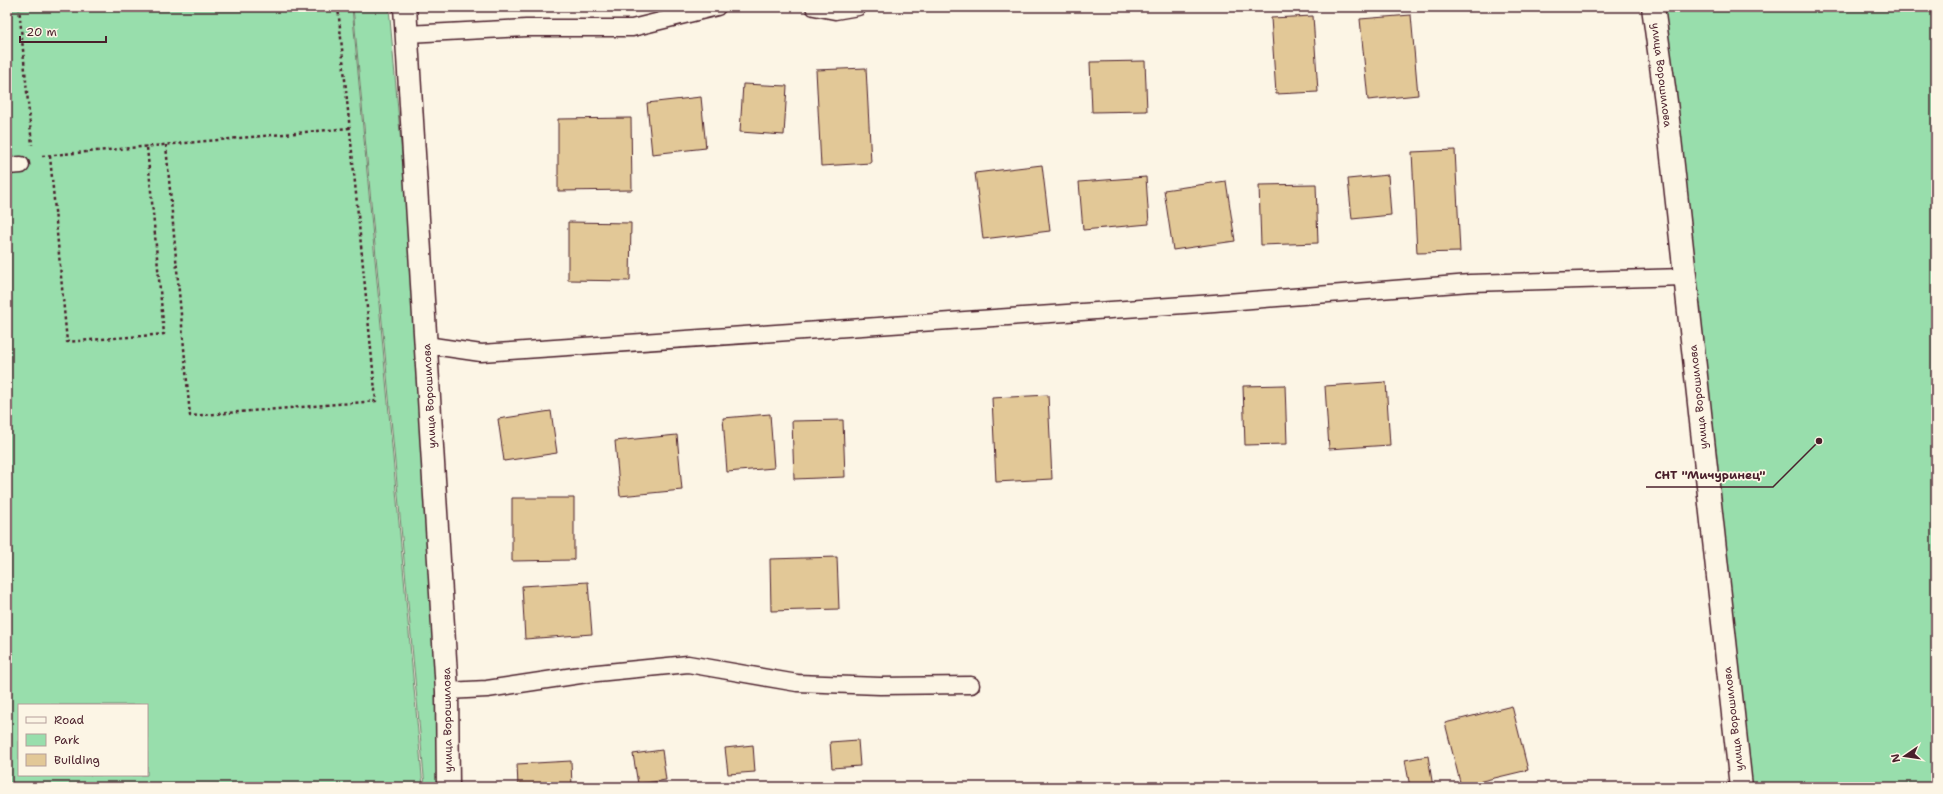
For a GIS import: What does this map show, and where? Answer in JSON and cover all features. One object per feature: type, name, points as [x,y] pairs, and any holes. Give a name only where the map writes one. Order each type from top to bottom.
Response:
[{"type":"street","name":"улица Ворошилова","points":[[406,7],[447,691],[448,786]]},
{"type":"street","name":"улица Ворошилова","points":[[1653,7],[1685,277],[1741,787]]},
{"type":"lane","points":[[407,34],[526,28],[632,28],[717,7]]},
{"type":"lane","points":[[814,7],[835,11],[858,7]]},
{"type":"lane","points":[[426,345],[480,353],[1470,284],[1685,277]]},
{"type":"lane","points":[[447,691],[487,689],[587,674],[688,664],[753,674],[796,683],[880,686],[971,685]]},
{"type":"path","points":[[19,7],[20,163],[50,156],[350,128]]},
{"type":"path","points":[[166,145],[190,416],[376,401],[338,7]]},
{"type":"path","points":[[50,156],[67,342],[164,334],[148,147]]},
{"type":"green space","points":[[7,7],[352,7],[423,787],[7,787]]},
{"type":"green space","points":[[353,7],[389,7],[431,490],[447,785],[425,787]]},
{"type":"green space","points":[[1653,7],[1936,7],[1936,787],[1741,787]]},
{"type":"building","points":[[1411,15],[1418,95],[1368,100],[1360,19]]},
{"type":"building","points":[[1313,16],[1318,92],[1276,94],[1271,18]]},
{"type":"building","points":[[1145,61],[1147,111],[1092,112],[1090,62]]},
{"type":"building","points":[[866,68],[871,163],[821,166],[816,70]]},
{"type":"building","points":[[743,84],[787,86],[784,135],[740,132]]},
{"type":"building","points":[[701,97],[706,148],[652,154],[647,103]]},
{"type":"building","points":[[631,118],[632,190],[558,191],[558,119]]},
{"type":"building","points":[[1455,150],[1460,252],[1417,253],[1412,152]]},
{"type":"building","points":[[1042,165],[1050,231],[983,239],[975,173]]},
{"type":"building","points":[[1388,175],[1391,215],[1352,219],[1348,179]]},
{"type":"building","points":[[1146,177],[1149,224],[1083,230],[1079,182]]},
{"type":"building","points":[[1226,181],[1235,241],[1173,250],[1164,190]]},
{"type":"building","points":[[1316,184],[1318,243],[1261,245],[1259,185]]},
{"type":"building","points":[[568,222],[631,223],[630,281],[568,280]]},
{"type":"building","points":[[1386,382],[1390,445],[1329,449],[1325,386]]},
{"type":"building","points":[[1285,385],[1287,444],[1245,445],[1243,386]]},
{"type":"building","points":[[1048,395],[1052,479],[996,482],[992,398]]},
{"type":"building","points":[[551,411],[557,453],[504,461],[498,419]]},
{"type":"building","points":[[770,414],[774,468],[727,472],[723,418]]},
{"type":"building","points":[[843,420],[845,477],[794,479],[792,421]]},
{"type":"building","points":[[677,435],[682,490],[620,496],[615,441]]},
{"type":"building","points":[[512,498],[574,498],[574,560],[512,561]]},
{"type":"building","points":[[837,557],[839,609],[771,611],[770,559]]},
{"type":"building","points":[[588,582],[592,634],[525,639],[522,586]]},
{"type":"building","points":[[1512,706],[1528,770],[1461,786],[1445,723]]},
{"type":"building","points":[[858,740],[860,766],[832,768],[830,742]]},
{"type":"building","points":[[753,745],[755,772],[728,774],[725,748]]},
{"type":"building","points":[[662,750],[666,780],[638,784],[633,754]]},
{"type":"building","points":[[1428,756],[1433,787],[1410,787],[1405,760]]},
{"type":"building","points":[[571,761],[572,787],[518,787],[517,764]]},
{"type":"place","name":"СНТ \"Мичуринец\"","points":[[1819,441]]}]
